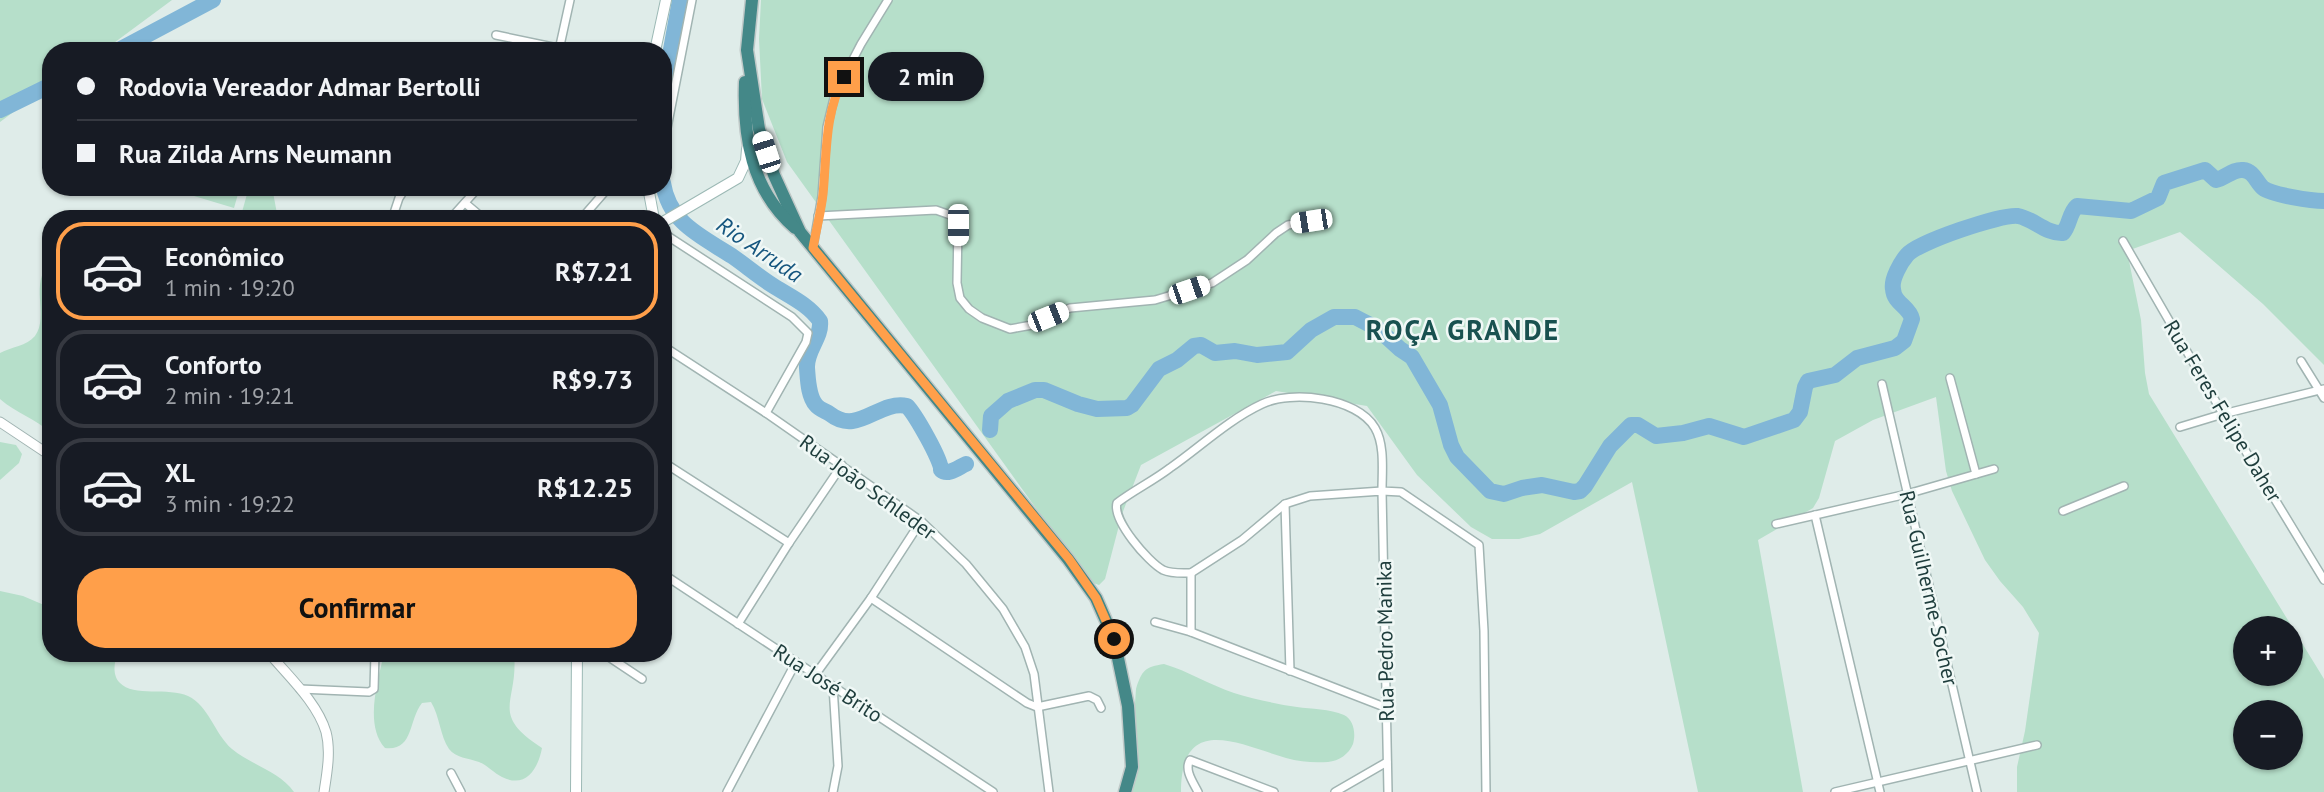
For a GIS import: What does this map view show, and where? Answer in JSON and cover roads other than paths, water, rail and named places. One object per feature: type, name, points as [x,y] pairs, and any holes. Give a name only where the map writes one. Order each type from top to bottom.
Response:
[{"type":"highway","points":[[752,0],[744,85],[747,148],[760,181],[772,203],[800,232],[1069,559],[1096,598],[1114,639],[1128,706],[1132,766],[1125,792]]},
{"type":"highway","points":[[747,50],[759,130],[774,175],[800,232]]},
{"type":"main road","points":[[657,42],[666,0]]},
{"type":"main road","points":[[672,217],[738,178],[746,161],[747,148]]},
{"type":"main road","points":[[738,178],[760,181]]},
{"type":"main road","points":[[576,792],[577,662]]},
{"type":"street","points":[[561,42],[570,0]]},
{"type":"street","points":[[672,99],[692,0]]},
{"type":"street","points":[[813,248],[822,196],[827,127],[835,94],[888,0]]},
{"type":"street","points":[[496,35],[528,42]]},
{"type":"street","points":[[458,210],[471,196]]},
{"type":"street","points":[[589,210],[601,196]]},
{"type":"street","points":[[465,203],[473,210]]},
{"type":"street","points":[[818,216],[936,210],[953,216],[958,225],[957,283],[960,298],[982,318],[1010,328],[1032,325],[1070,308],[1155,300],[1212,283],[1247,260],[1288,225],[1311,221]]},
{"type":"street","points":[[672,239],[792,317],[808,333],[766,413]]},
{"type":"street","name":"Rua Feres Felipe Daher","points":[[2123,241],[2222,414],[2324,580]]},
{"type":"street","name":"Rua João Schleder","points":[[672,352],[766,413],[921,521],[967,564],[1003,609],[1025,647],[1034,674],[1049,792]]},
{"type":"street","points":[[2301,361],[2324,398]]},
{"type":"street","points":[[1950,378],[1976,474]]},
{"type":"street","name":"Rua Guilherme Socher","points":[[1882,384],[1977,792]]},
{"type":"street","points":[[2180,428],[2222,414],[2321,390]]},
{"type":"street","name":"Rua Pedro Manika","points":[[1191,572],[1176,573],[1155,565],[1118,519],[1115,509],[1117,503],[1159,477],[1233,420],[1264,403],[1296,397],[1319,398],[1360,414],[1375,428],[1382,454],[1388,792]]},
{"type":"street","points":[[0,422],[42,450]]},
{"type":"street","points":[[738,624],[842,465]]},
{"type":"street","points":[[672,468],[789,543]]},
{"type":"street","points":[[1776,524],[1907,494],[1994,469]]},
{"type":"street","points":[[2063,511],[2124,486]]},
{"type":"street","points":[[1191,632],[1191,572],[1242,540],[1285,504],[1310,496],[1401,492],[1479,545],[1484,631],[1486,792]]},
{"type":"street","points":[[1285,504],[1290,671]]},
{"type":"street","points":[[1815,515],[1880,792]]},
{"type":"street","points":[[815,675],[871,598],[921,521]]},
{"type":"street","name":"Rua José Brito","points":[[672,580],[993,792]]},
{"type":"street","points":[[871,598],[1027,703],[1037,707],[1089,696],[1097,700],[1101,708]]},
{"type":"street","points":[[1155,622],[1191,632],[1387,708]]},
{"type":"street","points":[[276,662],[316,710],[326,733],[328,758],[324,792]]},
{"type":"street","points":[[299,689],[369,692],[374,689],[375,662]]},
{"type":"street","points":[[617,662],[642,678]]},
{"type":"street","points":[[727,792],[796,662]]},
{"type":"street","points":[[832,686],[838,766],[833,792]]},
{"type":"street","points":[[1835,792],[2037,745]]},
{"type":"street","points":[[1198,792],[1188,772],[1187,765],[1190,760],[1274,792]]},
{"type":"street","points":[[1335,792],[1387,762]]},
{"type":"street","points":[[451,773],[461,792]]},
{"type":"waterway","points":[[134,42],[213,0]]},
{"type":"waterway","name":"Rio Arruda","points":[[672,44],[680,0]]},
{"type":"waterway","points":[[0,110],[42,89]]},
{"type":"waterway","name":"Rio Arruda","points":[[990,430],[991,416],[1008,401],[1035,390],[1044,390],[1097,409],[1127,408],[1159,369],[1177,360],[1194,346],[1201,345],[1215,353],[1235,351],[1257,355],[1287,352],[1311,330],[1334,317],[1355,317],[1378,329],[1412,357],[1440,405],[1457,457],[1490,491],[1504,494],[1542,485],[1580,491],[1610,446],[1631,425],[1638,425],[1656,436],[1709,426],[1744,437],[1794,420],[1800,412],[1808,381],[1835,375],[1857,358],[1895,348],[1904,341],[1912,319],[1894,294],[1895,276],[1907,255],[1942,236],[1995,219],[2018,216],[2051,231],[2063,233],[2077,206],[2131,211],[2158,198],[2164,183],[2205,170],[2216,180],[2236,171],[2247,171],[2268,191],[2324,201]]},
{"type":"waterway","name":"Rio Arruda","points":[[666,196],[688,227],[804,305],[820,321],[819,333],[807,362],[810,392],[817,406],[840,420],[850,421],[887,408],[907,406],[927,438],[941,470],[950,472],[966,464]]},
{"type":"district","name":"ROÇA GRANDE","points":[[1463,329]]}]
